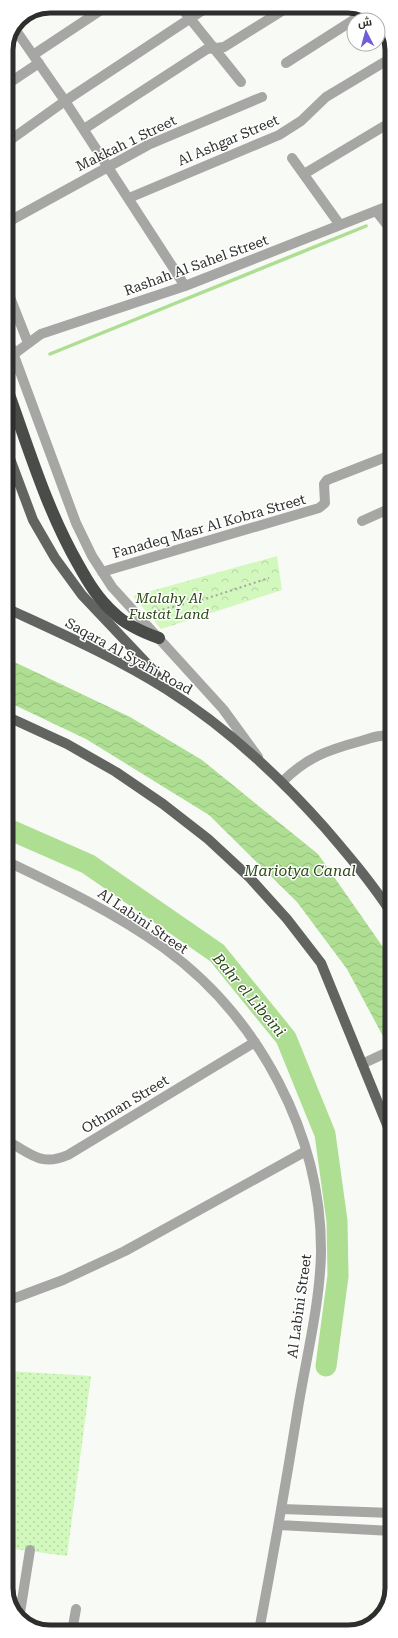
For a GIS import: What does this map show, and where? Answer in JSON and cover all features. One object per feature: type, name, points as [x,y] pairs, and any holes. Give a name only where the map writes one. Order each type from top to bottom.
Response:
[{"type":"highway","points":[[13,405],[50,508],[84,575],[98,596],[115,614],[135,628],[159,638]]},
{"type":"main road","points":[[13,467],[28,507],[55,558],[82,595],[153,670],[166,689]]},
{"type":"main road","name":"Saqara Al Syahi Road","points":[[13,611],[87,645],[166,689],[228,732],[262,762],[308,808],[361,869],[385,904]]},
{"type":"main road","points":[[13,719],[67,744],[116,772],[208,839],[249,878],[287,919],[320,962],[385,1120]]},
{"type":"street","points":[[13,79],[36,59],[98,13]]},
{"type":"street","points":[[185,13],[241,82]]},
{"type":"street","points":[[13,138],[65,101],[198,13]]},
{"type":"street","points":[[84,129],[207,49],[224,47],[279,13]]},
{"type":"street","points":[[286,63],[346,25]]},
{"type":"street","points":[[18,33],[84,129],[185,286]]},
{"type":"street","name":"Al Ashgar Street","points":[[129,198],[279,135],[300,121],[326,97],[385,62]]},
{"type":"street","name":"Makkah 1 Street","points":[[13,219],[148,145],[262,97]]},
{"type":"street","points":[[304,174],[385,126]]},
{"type":"street","points":[[292,158],[340,225]]},
{"type":"street","name":"Rashah Al Sahel Street","points":[[14,354],[41,334],[185,286],[385,207]]},
{"type":"street","points":[[376,211],[385,222]]},
{"type":"street","points":[[13,305],[28,343]]},
{"type":"street","points":[[14,354],[78,528],[102,572],[112,587],[223,709],[262,762]]},
{"type":"street","name":"Fanadeq Masr Al Kobra Street","points":[[102,572],[319,508],[325,503],[324,484],[327,480],[385,457]]},
{"type":"street","points":[[362,520],[385,510]]},
{"type":"street","points":[[282,782],[305,762],[321,753],[378,736],[385,736]]},
{"type":"street","name":"Al Labini Street","points":[[13,864],[89,900],[164,948],[198,976],[228,1007],[255,1042],[276,1076],[290,1107],[306,1151],[317,1200],[320,1226],[320,1276],[282,1509],[260,1625]]},
{"type":"street","name":"Othman Street","points":[[13,1144],[34,1156],[47,1160],[56,1160],[68,1155],[255,1042]]},
{"type":"street","points":[[362,1064],[385,1053]]},
{"type":"street","points":[[13,1299],[63,1280],[125,1251],[306,1151]]},
{"type":"street","points":[[282,1509],[385,1513]]},
{"type":"street","points":[[279,1525],[385,1531]]},
{"type":"street","points":[[20,1610],[30,1550]]},
{"type":"street","points":[[73,1625],[76,1609]]},
{"type":"path","points":[[137,615],[205,598],[269,578]]},
{"type":"green space","name":"Malahy Al Fustat Land","points":[[277,556],[282,590],[161,629],[133,596]]},
{"type":"green space","points":[[13,1371],[91,1376],[67,1556],[13,1549]]},
{"type":"water","name":"Mariotya Canal","points":[[13,661],[130,717],[202,760],[318,854],[385,950],[385,1040],[347,969],[297,902],[209,815],[86,739],[13,704]]},
{"type":"waterway","points":[[50,354],[366,226]]},
{"type":"waterway","name":"Bahr el Libeini","points":[[13,831],[88,864],[217,953],[286,1038],[325,1134],[337,1221],[338,1276],[326,1366]]}]
